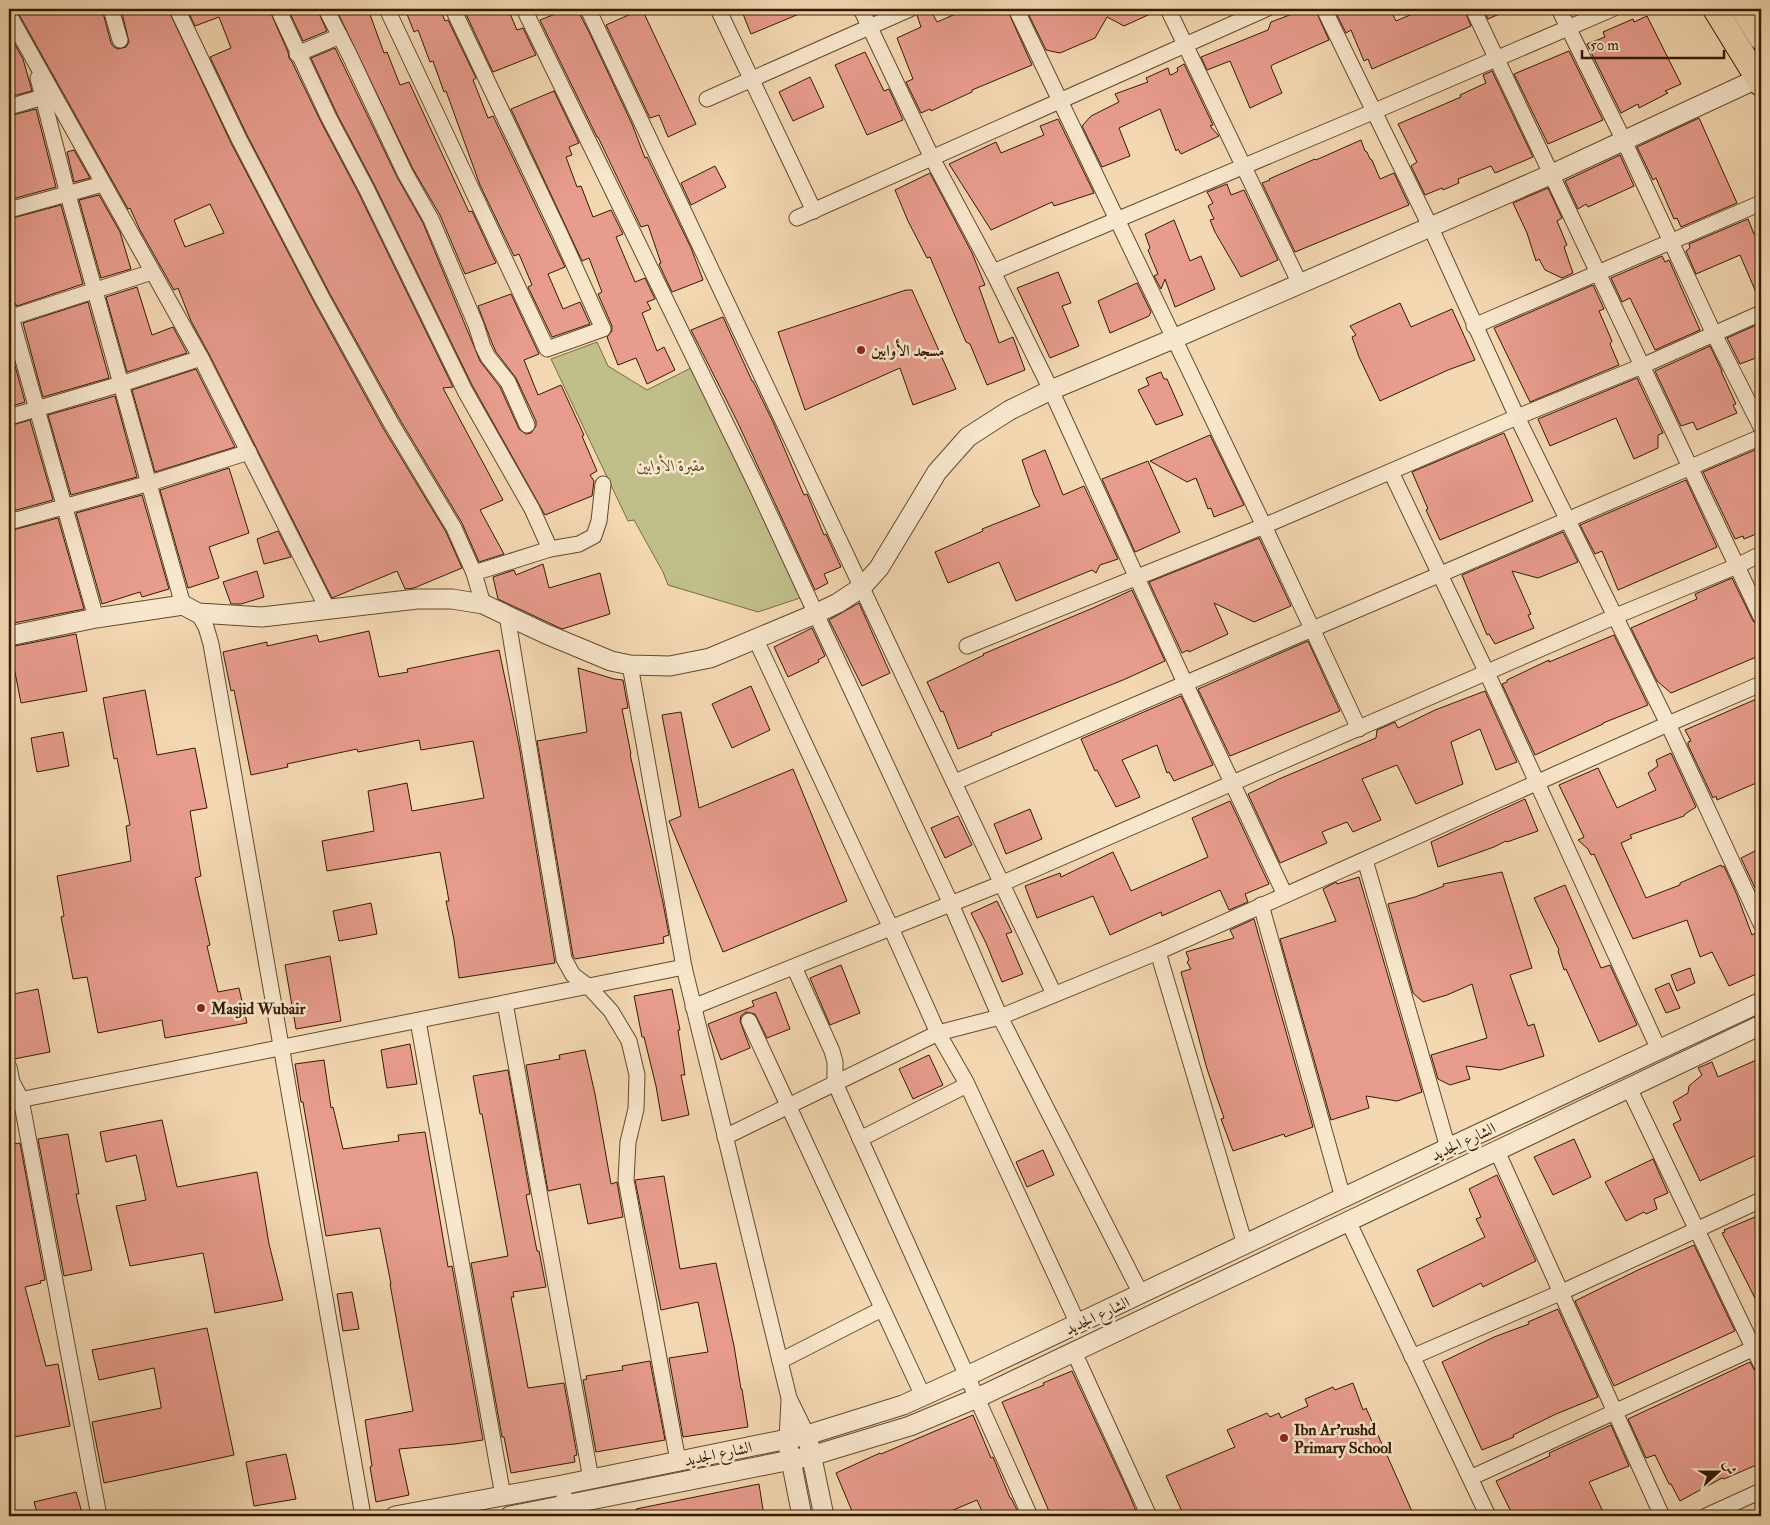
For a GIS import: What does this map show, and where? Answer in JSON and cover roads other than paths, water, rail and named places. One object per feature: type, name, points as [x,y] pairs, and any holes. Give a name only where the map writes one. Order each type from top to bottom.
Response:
[{"type":"highway","points":[[1715,9],[1760,80]]},
{"type":"highway","points":[[1743,9],[1761,38]]},
{"type":"street","points":[[111,9],[120,40]]},
{"type":"street","points":[[178,9],[239,139],[306,268],[391,423],[454,528],[474,573],[483,604]]},
{"type":"street","points":[[278,9],[336,132],[344,143],[458,371],[466,391],[532,509],[550,549]]},
{"type":"street","points":[[326,9],[405,173],[431,219],[476,325],[483,347],[488,357],[508,382],[527,426]]},
{"type":"street","points":[[388,9],[547,349],[603,330],[560,234],[453,9]]},
{"type":"street","points":[[524,9],[755,482],[951,904],[1000,1017],[1141,1294]]},
{"type":"street","points":[[588,9],[1054,994]]},
{"type":"street","points":[[718,9],[814,211]]},
{"type":"street","points":[[861,9],[932,158],[993,272],[1051,390],[1185,683],[1285,895]]},
{"type":"street","points":[[708,99],[910,9]]},
{"type":"street","points":[[1016,9],[1360,729]]},
{"type":"street","points":[[1168,9],[1300,284]]},
{"type":"street","points":[[797,218],[1266,9]]},
{"type":"street","points":[[1324,9],[1430,226],[1517,417],[1668,724],[1761,924]]},
{"type":"street","points":[[1473,9],[1761,617]]},
{"type":"street","points":[[1559,9],[1624,140],[1714,334],[1761,428]]},
{"type":"street","points":[[993,272],[1375,112],[1612,9]]},
{"type":"street","points":[[9,16],[201,358],[327,608]]},
{"type":"street","points":[[298,54],[340,36]]},
{"type":"street","points":[[34,59],[68,195],[150,483],[190,609],[206,627],[211,644],[364,1516]]},
{"type":"street","points":[[9,636],[96,618],[190,609],[262,617],[417,599],[452,599],[483,604],[546,634],[611,661],[630,665],[670,666],[710,658],[815,614],[838,603],[862,587],[879,568],[937,472],[968,437],[1010,410],[1051,390],[1552,174],[1760,80]]},
{"type":"street","points":[[9,107],[43,97]]},
{"type":"street","points":[[9,210],[103,184]]},
{"type":"street","points":[[1474,326],[1761,203]]},
{"type":"street","points":[[96,618],[9,315],[152,272]]},
{"type":"street","points":[[967,646],[1264,526],[1517,417],[1642,366],[1761,313]]},
{"type":"street","points":[[9,417],[201,358]]},
{"type":"street","points":[[955,782],[1761,437]]},
{"type":"street","points":[[9,522],[150,483],[249,452]]},
{"type":"street","points":[[1391,472],[1439,576],[1487,673],[1660,1050]]},
{"type":"street","points":[[474,573],[550,549],[579,544],[594,536],[599,521],[603,484]]},
{"type":"street","points":[[693,1007],[1002,883],[1761,554]]},
{"type":"street","points":[[507,615],[564,958],[573,975],[588,986],[611,1012],[629,1040],[637,1075],[636,1109],[628,1142],[626,1180],[678,1461]]},
{"type":"street","points":[[756,640],[938,1033],[967,1085],[1078,1324]]},
{"type":"street","points":[[630,665],[684,967],[693,1007],[789,1398],[807,1435],[824,1516]]},
{"type":"street","points":[[725,1136],[938,1033],[1000,1017],[1158,952],[1761,684]]},
{"type":"street","points":[[1365,860],[1448,1148]]},
{"type":"street","points":[[1261,905],[1343,1198]]},
{"type":"street","points":[[1158,952],[1245,1245]]},
{"type":"street","points":[[15,1101],[684,967]]},
{"type":"street","points":[[794,967],[832,1051],[835,1062],[835,1084],[1030,1516]]},
{"type":"street","name":"الشارع الجديد","points":[[395,1516],[562,1485],[807,1435],[903,1405],[1761,1002]]},
{"type":"street","points":[[505,1003],[591,1479]]},
{"type":"street","points":[[418,1021],[503,1496]]},
{"type":"street","points":[[749,1021],[923,1396]]},
{"type":"street","name":"الشارع الجديد","points":[[510,1516],[567,1511],[811,1456],[910,1426],[977,1398],[1761,1025]]},
{"type":"street","points":[[9,1067],[100,1516]]},
{"type":"street","points":[[860,1139],[967,1085]]},
{"type":"street","points":[[1629,1088],[1696,1230],[1757,1347],[1761,1364]]},
{"type":"street","points":[[1497,1151],[1662,1516]]},
{"type":"street","points":[[1412,1357],[1562,1292],[1761,1200]]},
{"type":"street","points":[[1348,1221],[1488,1516]]},
{"type":"street","points":[[780,1361],[882,1309]]},
{"type":"street","points":[[1470,1478],[1757,1347]]},
{"type":"street","points":[[1074,1352],[1149,1516]]},
{"type":"street","points":[[789,1398],[787,1439],[802,1516]]},
{"type":"street","points":[[562,1485],[567,1511]]},
{"type":"street","points":[[1706,1516],[1761,1491]]},
{"type":"place","name":"مسجد الأوابين","points":[[861,350]]},
{"type":"place","name":"Masjid Wubair","points":[[201,1008]]},
{"type":"place","name":"Ibn Ar'rushd Primary School","points":[[1284,1438]]},
{"type":"park label","name":"مقبرة الأوابين","points":[[671,465]]}]
